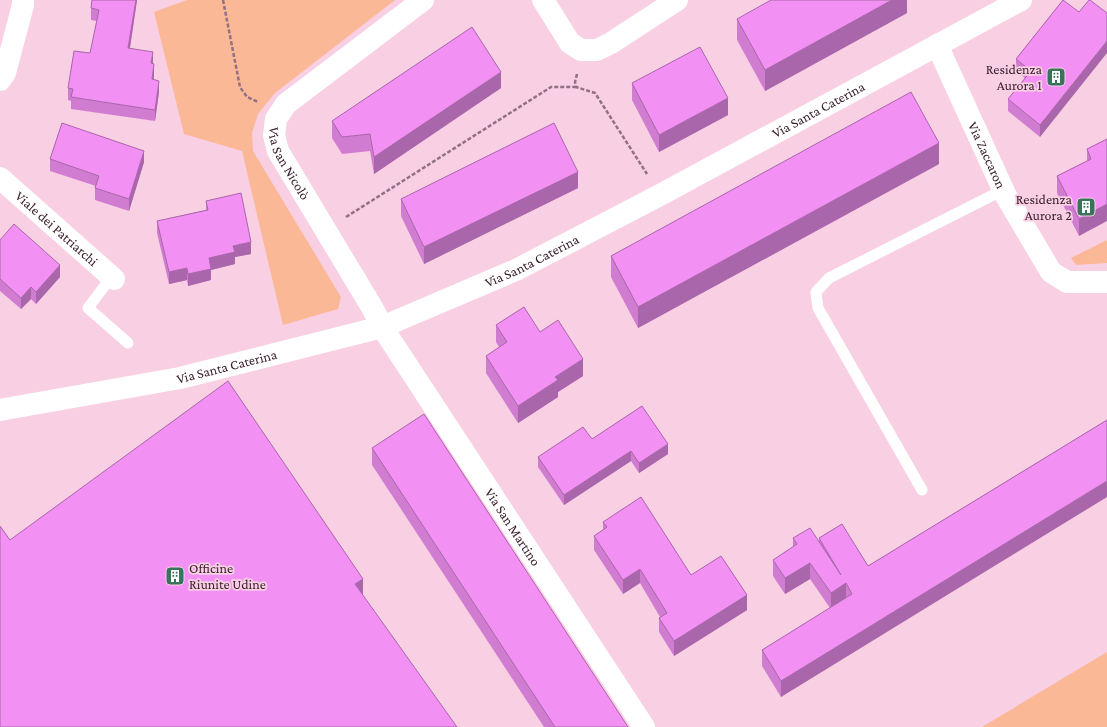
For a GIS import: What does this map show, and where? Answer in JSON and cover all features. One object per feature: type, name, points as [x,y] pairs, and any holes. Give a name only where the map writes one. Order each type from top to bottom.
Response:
[{"type":"street","points":[[0,80],[5,73],[23,5],[22,0]]},
{"type":"street","name":"Via San Nicolò","points":[[382,327],[374,309],[278,151],[274,135],[276,119],[286,104],[423,0]]},
{"type":"street","points":[[542,0],[570,43],[581,50],[597,50],[611,43],[677,0]]},
{"type":"street","name":"Via Santa Caterina","points":[[0,410],[180,378],[382,327],[516,270],[660,195],[1021,0]]},
{"type":"street","name":"Via Zaccaron","points":[[937,45],[1003,190],[1051,272],[1067,282],[1107,282]]},
{"type":"street","name":"Viale dei Patriarchi","points":[[0,178],[113,278]]},
{"type":"street","name":"Via San Martino","points":[[382,327],[644,727]]},
{"type":"lane","points":[[922,490],[818,308],[816,292],[829,278],[1003,190]]},
{"type":"lane","points":[[113,278],[88,308],[128,343]]},
{"type":"path","points":[[223,0],[240,87],[247,97],[260,104],[286,104]]},
{"type":"path","points":[[576,87],[575,82],[581,50]]},
{"type":"path","points":[[326,230],[551,87],[576,87],[594,93],[660,195]]},
{"type":"shaded area","points":[[187,0],[395,0],[275,93],[258,114],[252,133],[253,151],[341,297],[338,309],[283,325],[242,151],[184,134],[154,12]]},
{"type":"shaded area","points":[[1107,240],[1107,263],[1076,265],[1071,258]]},
{"type":"shaded area","points":[[1107,652],[1107,727],[982,727]]},
{"type":"building","points":[[92,0],[136,0],[128,48],[153,52],[151,63],[154,64],[152,79],[159,81],[155,110],[71,97],[73,89],[68,88],[74,51],[90,53],[99,10],[91,8]]},
{"type":"building","points":[[771,0],[892,0],[765,70],[737,19]]},
{"type":"building","name":"Residenza Aurora 1","points":[[1063,0],[1079,12],[1090,0],[1107,13],[1107,41],[1040,125],[1008,99],[1031,71],[1016,59]]},
{"type":"building","points":[[472,27],[501,72],[374,157],[370,134],[342,137],[332,121]]},
{"type":"building","points":[[700,47],[728,98],[659,135],[632,83]]},
{"type":"building","points":[[911,92],[939,143],[638,307],[611,256]]},
{"type":"building","points":[[62,123],[144,151],[129,199],[95,188],[99,176],[50,159]]},
{"type":"building","points":[[554,123],[578,172],[424,247],[401,199]]},
{"type":"building","name":"Residenza Aurora 2","points":[[1107,139],[1107,204],[1079,219],[1057,176],[1091,159],[1087,149]]},
{"type":"building","points":[[241,193],[251,242],[233,246],[235,252],[209,258],[211,269],[188,274],[187,268],[169,272],[157,221],[208,210],[206,201]]},
{"type":"building","points":[[14,224],[60,265],[36,292],[31,287],[21,298],[0,279],[0,240]]},
{"type":"building","points":[[524,307],[540,332],[558,320],[583,359],[555,377],[558,380],[518,406],[486,356],[507,342],[496,325]]},
{"type":"building","name":"Officine Riunite Udine","points":[[228,381],[363,579],[355,584],[457,727],[0,727],[0,526],[10,540]]},
{"type":"building","points":[[642,406],[668,444],[639,463],[631,451],[564,495],[538,457],[583,427],[592,439]]},
{"type":"building","points":[[424,414],[628,727],[555,727],[372,448]]},
{"type":"building","points":[[1107,420],[1107,481],[781,681],[762,650],[852,594],[846,583],[831,593],[810,563],[785,578],[773,560],[797,544],[793,538],[810,528],[841,575],[819,538],[842,524],[868,566]]},
{"type":"building","points":[[641,497],[691,575],[721,556],[747,595],[674,641],[659,618],[667,613],[640,569],[623,580],[594,536],[607,527],[603,522]]},
{"type":"place","name":"Residenza Aurora 1","points":[[1056,77]]},
{"type":"place","name":"Residenza Aurora 2","points":[[1086,207]]},
{"type":"place","name":"Officine Riunite Udine","points":[[175,576]]}]
